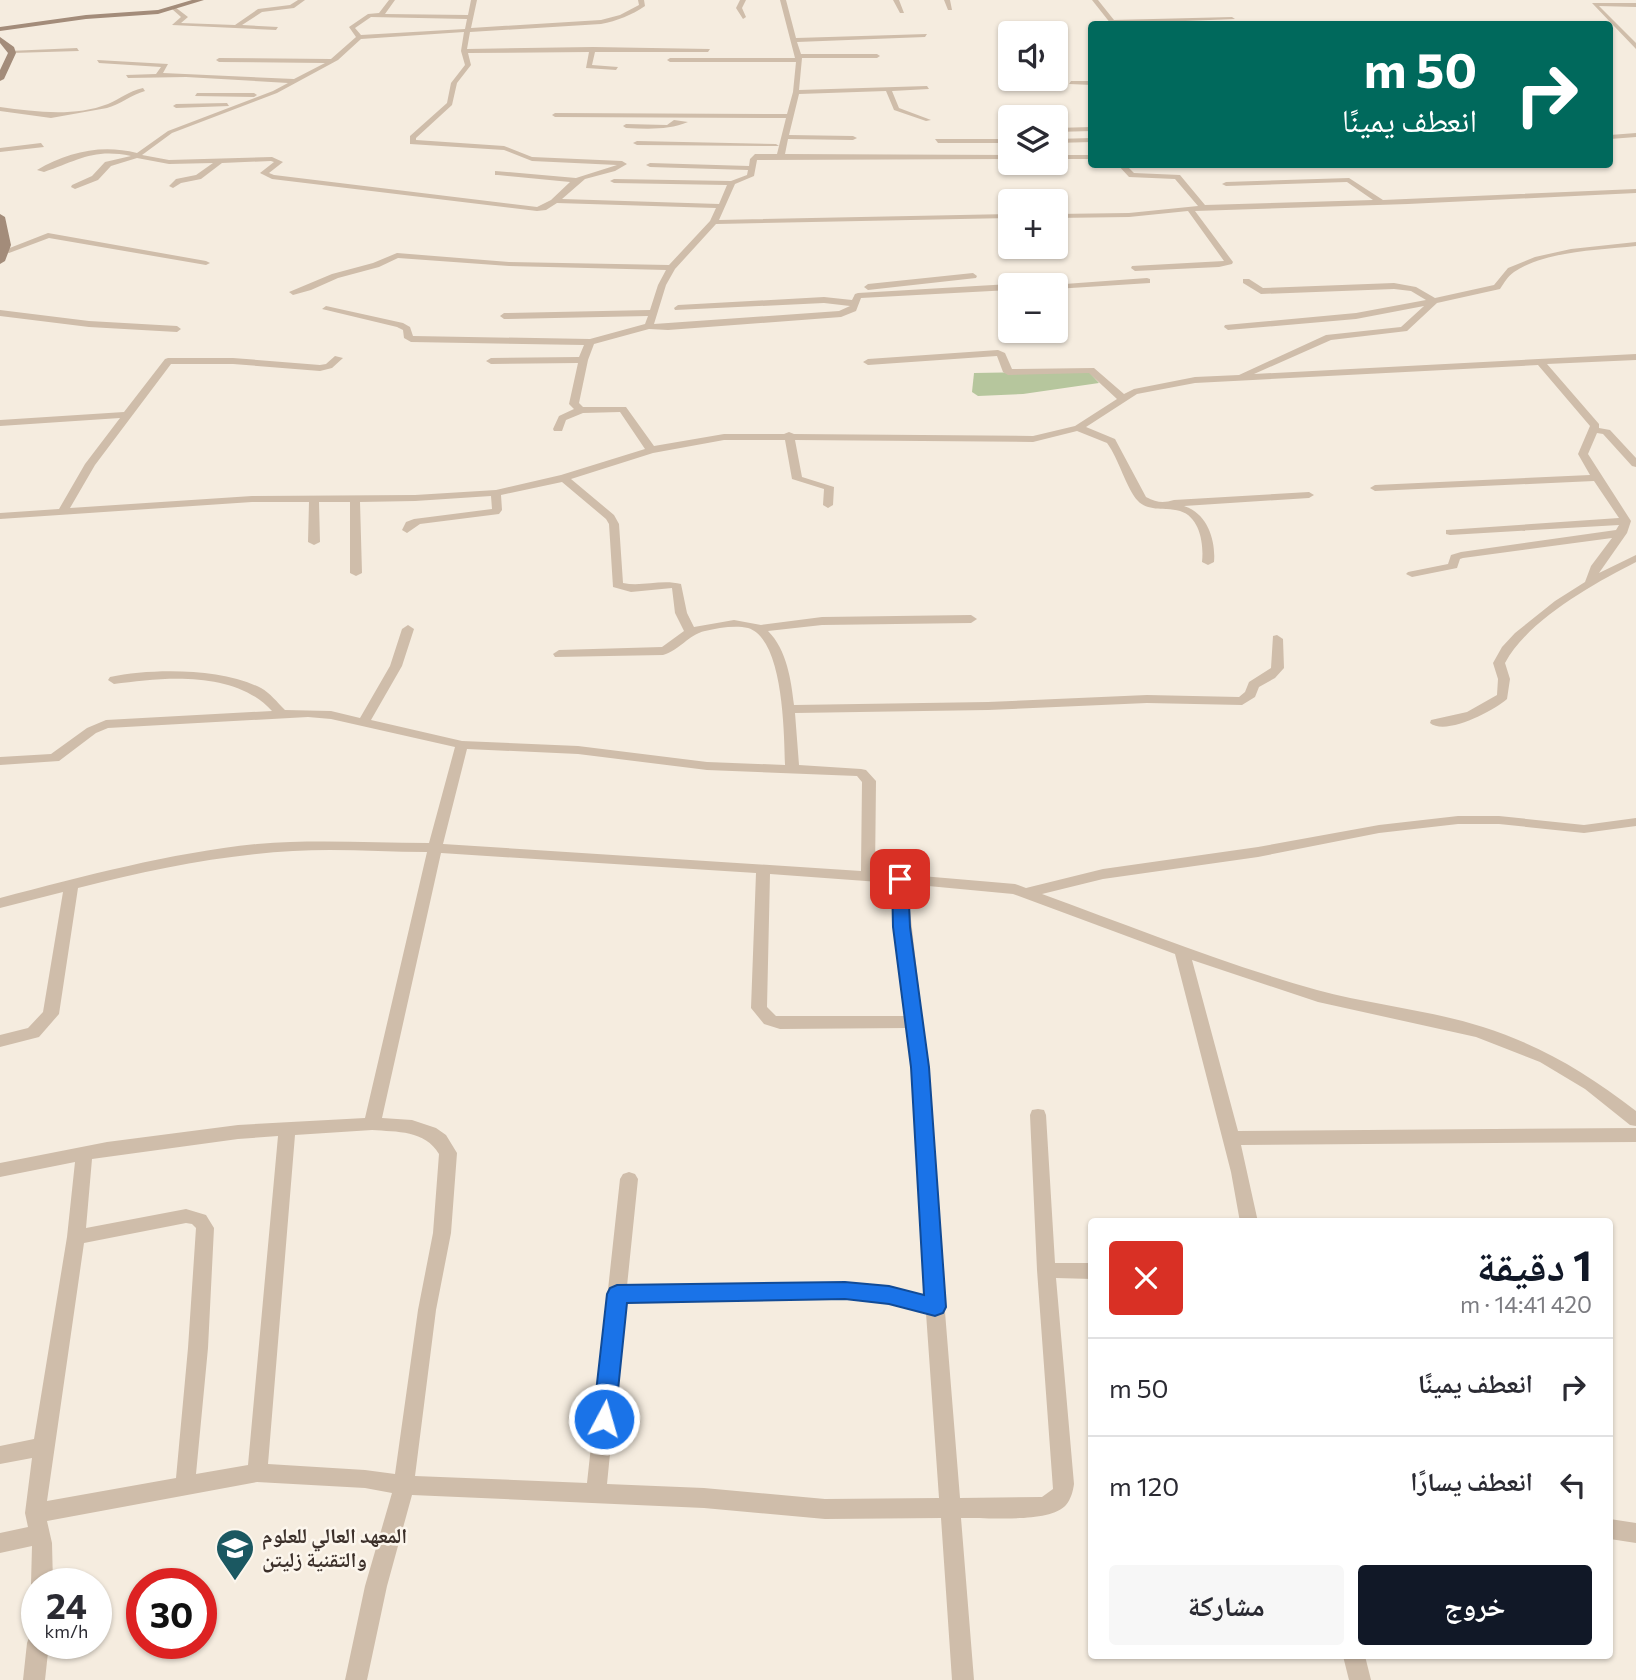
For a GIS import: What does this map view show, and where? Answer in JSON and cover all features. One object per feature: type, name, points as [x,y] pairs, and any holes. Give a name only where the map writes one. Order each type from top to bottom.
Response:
[{"type":"street","points":[[0,29],[175,9],[200,0]]},
{"type":"street","points":[[237,26],[260,10],[292,7],[302,0]]},
{"type":"street","points":[[381,15],[393,0]]},
{"type":"street","points":[[474,0],[464,51],[468,65],[454,83],[450,104],[412,137],[413,142],[504,148],[521,157],[532,159],[624,165],[577,180],[498,173]]},
{"type":"street","points":[[75,187],[95,178],[108,164],[136,156],[170,132],[266,95],[333,61],[359,37],[614,20],[627,11],[640,7],[641,0]]},
{"type":"street","points":[[743,0],[739,8],[743,17]]},
{"type":"street","points":[[783,0],[795,27],[799,58],[796,92],[783,150]]},
{"type":"street","points":[[896,0],[902,12]]},
{"type":"street","points":[[947,0],[950,9]]},
{"type":"street","points":[[1094,0],[1111,21]]},
{"type":"street","points":[[1596,3],[1636,5]]},
{"type":"street","points":[[1596,3],[1612,21]]},
{"type":"street","points":[[175,9],[185,17],[175,25],[276,28]]},
{"type":"street","points":[[359,37],[351,28],[367,15],[471,17]]},
{"type":"street","points":[[1173,21],[1233,19]]},
{"type":"street","points":[[1613,22],[1636,47]]},
{"type":"street","points":[[813,32],[817,39]]},
{"type":"street","points":[[795,40],[925,35]]},
{"type":"street","points":[[0,39],[12,51],[77,50]]},
{"type":"street","points":[[464,51],[568,45],[639,52],[708,50]]},
{"type":"street","points":[[593,49],[588,67],[616,68]]},
{"type":"street","points":[[0,79],[12,51]]},
{"type":"street","points":[[655,59],[877,56]]},
{"type":"street","points":[[219,60],[333,61]]},
{"type":"street","points":[[99,61],[166,65],[158,75]]},
{"type":"street","points":[[128,76],[292,81]]},
{"type":"street","points":[[1071,83],[1088,83]]},
{"type":"street","points":[[796,92],[927,88]]},
{"type":"street","points":[[888,89],[896,109],[928,120]]},
{"type":"street","points":[[0,109],[51,116],[105,107],[128,94],[143,90]]},
{"type":"street","points":[[197,95],[266,95]]},
{"type":"street","points":[[176,106],[235,105]]},
{"type":"street","points":[[555,115],[790,120]]},
{"type":"street","points":[[626,126],[669,127],[677,122],[790,120]]},
{"type":"street","points":[[1068,130],[1088,129]]},
{"type":"street","points":[[1613,137],[1636,135]]},
{"type":"street","points":[[787,137],[853,138]]},
{"type":"street","points":[[1068,141],[1088,140]]},
{"type":"street","points":[[938,141],[998,141]]},
{"type":"street","points":[[637,143],[998,157]]},
{"type":"street","points":[[0,150],[41,145]]},
{"type":"street","points":[[41,170],[79,155],[114,149],[169,162],[272,159],[279,162],[264,173],[272,177],[537,209],[546,208],[557,201],[577,180]]},
{"type":"street","points":[[649,326],[662,285],[671,268],[714,222],[719,206],[732,183],[751,172],[758,156],[783,150]]},
{"type":"street","points":[[1068,157],[1088,157]]},
{"type":"street","points":[[173,186],[179,181],[198,177],[220,160]]},
{"type":"street","points":[[650,168],[751,172]]},
{"type":"street","points":[[1124,168],[1132,175],[1179,178],[1203,207]]},
{"type":"street","points":[[1226,184],[1349,180],[1382,203]]},
{"type":"street","points":[[614,181],[732,183]]},
{"type":"street","points":[[1068,215],[1191,210],[1203,207],[1382,203],[1636,191]]},
{"type":"street","points":[[557,201],[719,206]]},
{"type":"street","points":[[1135,268],[1219,265],[1229,262],[1191,210]]},
{"type":"street","points":[[714,222],[998,216]]},
{"type":"street","points":[[0,217],[7,239],[6,251],[0,261]]},
{"type":"street","points":[[6,251],[38,236],[48,235],[206,262]]},
{"type":"street","points":[[1228,327],[1356,316],[1434,301],[1497,287],[1510,270],[1546,258],[1636,244]]},
{"type":"street","points":[[293,292],[335,276],[376,265],[397,255],[509,264],[671,268]]},
{"type":"street","points":[[326,309],[400,325],[407,329],[407,336],[411,339],[590,342],[649,326],[668,327],[849,313],[857,300],[856,290],[861,288],[973,276]]},
{"type":"street","points":[[1068,285],[1147,281]]},
{"type":"street","points":[[1246,281],[1261,291],[1401,286],[1434,301]]},
{"type":"street","points":[[678,308],[847,301],[998,288]]},
{"type":"street","points":[[1239,377],[1329,337],[1404,329],[1434,301]]},
{"type":"street","points":[[0,313],[89,324],[177,329]]},
{"type":"street","points":[[504,316],[654,313]]},
{"type":"street","points":[[581,410],[574,404],[574,400],[590,342]]},
{"type":"street","points":[[868,362],[998,353],[1002,355],[1008,372],[1091,370],[1122,398]]},
{"type":"street","points":[[0,516],[314,498],[496,493],[564,478],[651,450],[705,439],[789,436],[1005,441],[1052,436],[1078,428],[1122,398],[1151,387],[1239,377],[1297,377],[1636,357]]},
{"type":"street","points":[[63,511],[90,464],[125,415],[148,389],[165,363],[172,359],[260,362],[320,368],[330,366],[338,358]]},
{"type":"street","points":[[491,361],[583,360]]},
{"type":"street","points":[[1541,363],[1593,421],[1595,430],[1585,445],[1583,454],[1624,527]]},
{"type":"street","points":[[558,429],[562,418],[581,410],[624,409],[651,450]]},
{"type":"street","points":[[0,423],[125,415]]},
{"type":"street","points":[[1078,428],[1111,441],[1138,494],[1149,504],[1181,508],[1192,514],[1206,536],[1210,550],[1209,562]]},
{"type":"street","points":[[1595,430],[1606,432],[1636,464]]},
{"type":"street","points":[[789,436],[797,479],[829,487],[828,505]]},
{"type":"street","points":[[564,478],[610,517],[614,524],[617,585],[625,588],[665,584],[677,586],[681,612],[690,631]]},
{"type":"street","points":[[1375,488],[1596,478]]},
{"type":"street","points":[[407,530],[412,522],[495,512],[496,493]]},
{"type":"street","points":[[1149,504],[1309,495]]},
{"type":"street","points":[[314,498],[314,542]]},
{"type":"street","points":[[355,498],[356,573]]},
{"type":"street","points":[[1451,533],[1624,527]]},
{"type":"street","points":[[1412,574],[1452,566],[1455,557],[1461,555],[1624,527]]},
{"type":"street","points":[[1590,583],[1595,566],[1624,527]]},
{"type":"street","points":[[1436,723],[1462,720],[1492,706],[1503,696],[1504,679],[1499,663],[1507,647],[1563,600],[1636,558]]},
{"type":"street","points":[[559,654],[663,651],[674,648],[690,631],[742,624],[759,629],[822,621],[971,619]]},
{"type":"street","points":[[364,722],[396,666],[408,629]]},
{"type":"street","points":[[759,629],[769,638],[782,674],[788,709],[792,768]]},
{"type":"street","points":[[788,709],[988,706],[1147,699],[1242,701],[1251,694],[1253,685],[1276,673],[1279,668],[1277,639]]},
{"type":"street","points":[[114,680],[161,674],[229,682],[254,690],[280,713]]},
{"type":"street","points":[[0,761],[54,758],[63,755],[91,730],[106,724],[317,713],[462,745],[578,750],[707,766],[850,771],[861,773],[870,781],[868,876]]},
{"type":"street","points":[[372,1124],[435,848],[462,745]]},
{"type":"street","points":[[1029,892],[1103,874],[1258,852],[1378,829],[1458,820],[1499,820],[1584,830],[1636,822]]},
{"type":"street","points":[[0,903],[110,874],[228,853],[296,846],[435,848],[868,876],[1029,892],[1182,950],[1318,996],[1479,1032],[1546,1058],[1591,1085],[1636,1120]]},
{"type":"street","points":[[763,869],[759,1009],[780,1023],[914,1022]]},
{"type":"street","points":[[900,879],[901,927],[914,1022],[927,1154],[935,1307],[963,1680]]},
{"type":"street","points":[[0,1041],[33,1033],[51,1014],[71,884]]},
{"type":"street","points":[[1182,950],[1232,1138],[1248,1218]]},
{"type":"street","points":[[35,1513],[257,1473],[365,1479],[404,1485],[704,1498],[825,1509],[1043,1507],[1055,1502],[1063,1494],[1046,1270],[1038,1115]]},
{"type":"street","points":[[0,1170],[84,1153],[238,1132],[372,1124],[411,1127],[430,1133],[440,1140],[448,1153],[442,1233],[427,1310],[404,1485],[376,1586],[356,1680]]},
{"type":"street","points":[[257,1473],[287,1129]]},
{"type":"street","points":[[1232,1138],[1636,1135]]},
{"type":"street","points":[[42,1568],[41,1534],[35,1513],[76,1237],[84,1153]]},
{"type":"street","points":[[596,1493],[629,1179]]},
{"type":"street","points":[[76,1237],[186,1216],[196,1217],[205,1228],[198,1348],[185,1486]]},
{"type":"street","points":[[1046,1270],[1088,1271]]},
{"type":"street","points":[[617,1294],[845,1290],[889,1295],[935,1307]]},
{"type":"street","points":[[0,1455],[43,1447]]},
{"type":"street","points":[[1613,1529],[1636,1533]]},
{"type":"street","points":[[0,1543],[41,1534]]},
{"type":"street","points":[[34,1680],[36,1659]]},
{"type":"street","points":[[1355,1659],[1360,1680]]},
{"type":"green space","points":[[1088,371],[1099,383],[1023,394],[978,396],[972,392],[974,373]]},
{"type":"place","name":"المعهد العالي للعلوم والتقنية زليتن","points":[[235,1582]]},
{"type":"route","points":[[604,1419],[617,1294],[845,1290],[889,1295],[935,1307],[920,1067],[901,927],[900,879]]}]
